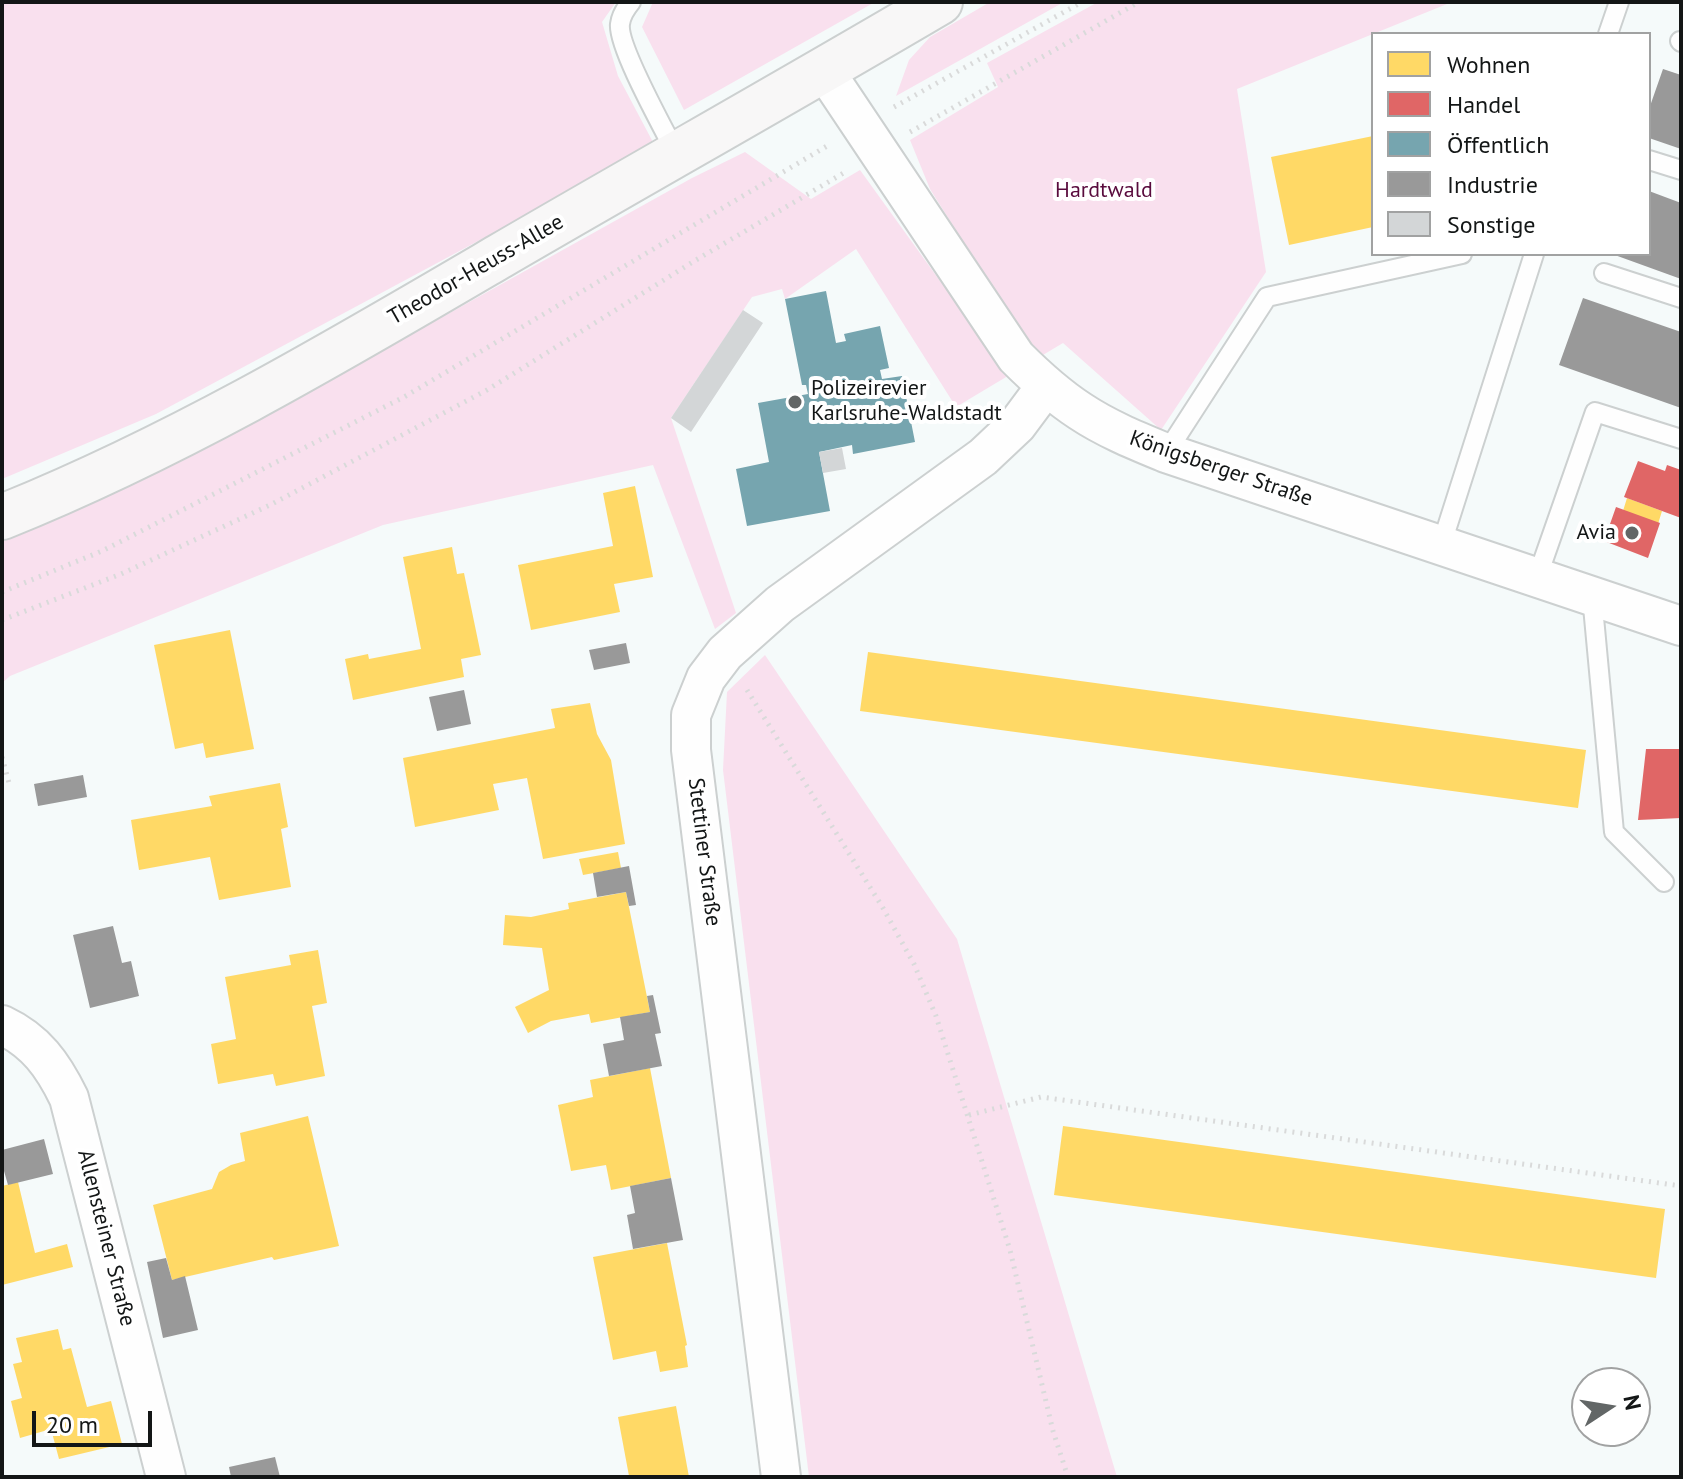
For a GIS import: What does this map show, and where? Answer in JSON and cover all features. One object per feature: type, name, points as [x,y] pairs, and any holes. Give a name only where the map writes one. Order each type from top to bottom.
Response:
[{"type":"main road","name":"Theodor-Heuss-Allee","points":[[2,517],[60,494],[205,424],[940,2]]},
{"type":"street","name":"Königsberger Straße","points":[[824,70],[1016,357],[1046,386],[1080,411],[1166,453],[1681,626]]},
{"type":"street","name":"Stettiner Straße","points":[[781,1477],[691,750],[691,715],[706,678],[720,660],[780,604],[983,457],[1017,425],[1046,386]]},
{"type":"street","name":"Allensteiner Straße","points":[[2,1025],[34,1046],[55,1069],[69,1098],[166,1477]]},
{"type":"lane","points":[[631,2],[620,24],[623,46],[677,155]]},
{"type":"lane","points":[[1609,32],[1619,2]]},
{"type":"lane","points":[[1651,161],[1681,170]]},
{"type":"lane","points":[[1166,453],[1267,297],[1453,256]]},
{"type":"lane","points":[[1441,546],[1533,256]]},
{"type":"lane","points":[[1604,273],[1681,298]]},
{"type":"lane","points":[[1537,578],[1595,412],[1681,439]]},
{"type":"lane","points":[[1592,596],[1614,832],[1664,882]]},
{"type":"path","points":[[913,96],[1082,2]]},
{"type":"path","points":[[2,620],[121,574],[270,505],[487,390],[696,260],[939,115],[1139,2]]},
{"type":"path","points":[[2,592],[102,551],[404,397],[810,156]]},
{"type":"path","points":[[720,660],[745,687],[883,908],[914,964],[936,1016],[1010,1250],[1053,1431],[1068,1477]]},
{"type":"path","points":[[2,757],[9,783]]},
{"type":"path","points":[[969,1115],[1041,1097],[1681,1186]]},
{"type":"green space","points":[[2,2],[616,2],[602,22],[618,76],[655,146],[156,414],[2,479]]},
{"type":"green space","points":[[653,2],[875,2],[684,110],[642,27]]},
{"type":"green space","points":[[990,2],[1064,2],[896,96],[909,60],[930,37]]},
{"type":"green space","name":"Hardtwald","points":[[1098,2],[1452,2],[1371,32],[1371,35],[1237,89],[1266,272],[1161,430],[1063,343],[956,407],[856,249],[785,299],[782,289],[752,297],[671,418],[736,613],[715,629],[653,465],[383,525],[10,676],[2,683],[2,539],[158,472],[692,178],[745,152],[811,199],[860,170],[1005,371],[1033,354],[930,189],[910,140],[998,87],[987,63]]},
{"type":"green space","points":[[765,655],[957,939],[1117,1477],[809,1477],[723,770],[727,692]]},
{"type":"building: Wohnen","points":[[1371,136],[1371,227],[1289,245],[1271,157]]},
{"type":"building: Wohnen","points":[[635,486],[653,577],[614,584],[620,612],[531,630],[518,565],[613,546],[603,493]]},
{"type":"building: Wohnen","points":[[1627,498],[1662,511],[1658,524],[1623,511]]},
{"type":"building: Wohnen","points":[[452,547],[457,574],[464,573],[481,655],[461,659],[464,677],[353,700],[345,659],[368,654],[369,659],[421,649],[403,557]]},
{"type":"building: Wohnen","points":[[230,630],[254,749],[206,758],[203,743],[175,749],[154,645]]},
{"type":"building: Wohnen","points":[[868,652],[1586,750],[1578,808],[860,711]]},
{"type":"building: Wohnen","points":[[590,703],[597,734],[611,760],[625,844],[543,859],[527,778],[493,784],[499,810],[415,827],[403,758],[555,728],[551,709]]},
{"type":"building: Wohnen","points":[[280,783],[288,827],[281,829],[291,887],[219,900],[210,857],[139,870],[131,820],[212,806],[209,796]]},
{"type":"building: Wohnen","points":[[618,852],[621,868],[583,875],[579,859]]},
{"type":"building: Wohnen","points":[[626,892],[650,1012],[591,1023],[589,1014],[551,1021],[528,1033],[515,1007],[549,990],[542,948],[503,945],[505,915],[531,917],[569,909],[568,903]]},
{"type":"building: Wohnen","points":[[318,950],[327,1003],[312,1006],[325,1076],[276,1086],[273,1074],[218,1084],[211,1044],[236,1039],[225,977],[291,965],[289,955]]},
{"type":"building: Wohnen","points":[[650,1068],[671,1178],[611,1190],[606,1165],[571,1171],[558,1105],[593,1097],[590,1080]]},
{"type":"building: Wohnen","points":[[308,1116],[339,1246],[274,1260],[272,1257],[172,1280],[153,1205],[212,1189],[219,1172],[245,1161],[240,1133]]},
{"type":"building: Wohnen","points":[[1063,1126],[1665,1209],[1656,1278],[1054,1195]]},
{"type":"building: Wohnen","points":[[18,1182],[35,1253],[67,1244],[73,1267],[2,1285],[2,1186]]},
{"type":"building: Wohnen","points":[[667,1243],[687,1345],[688,1367],[660,1372],[656,1351],[613,1360],[593,1257]]},
{"type":"building: Wohnen","points":[[58,1329],[63,1350],[71,1348],[87,1407],[111,1401],[122,1444],[59,1459],[51,1429],[20,1438],[11,1401],[22,1398],[13,1364],[22,1362],[16,1338]]},
{"type":"building: Wohnen","points":[[676,1406],[689,1477],[629,1476],[618,1417]]},
{"type":"building: Handel","points":[[1638,461],[1665,471],[1667,465],[1681,470],[1681,518],[1624,497]]},
{"type":"building: Handel","points":[[1616,507],[1660,523],[1648,558],[1604,541]]},
{"type":"building: Handel","points":[[1646,749],[1681,749],[1681,818],[1638,820]]},
{"type":"building: Öffentlich","points":[[826,291],[836,343],[846,341],[844,334],[880,326],[889,368],[880,370],[882,379],[902,376],[915,442],[853,454],[852,445],[819,452],[830,511],[747,526],[736,469],[769,462],[758,403],[808,394],[806,385],[802,385],[785,299]]},
{"type":"building: Industrie","points":[[1663,69],[1681,75],[1681,149],[1651,139],[1651,103]]},
{"type":"building: Industrie","points":[[1651,192],[1681,203],[1681,279],[1618,256],[1651,256]]},
{"type":"building: Industrie","points":[[1583,298],[1681,332],[1681,408],[1559,365]]},
{"type":"building: Industrie","points":[[626,643],[630,663],[594,670],[589,650]]},
{"type":"building: Industrie","points":[[464,690],[471,724],[437,731],[429,697]]},
{"type":"building: Industrie","points":[[83,775],[87,797],[38,806],[34,784]]},
{"type":"building: Industrie","points":[[629,866],[636,905],[629,906],[626,892],[597,897],[593,873]]},
{"type":"building: Industrie","points":[[113,926],[122,963],[131,961],[139,996],[90,1008],[73,935]]},
{"type":"building: Industrie","points":[[653,995],[661,1033],[655,1034],[662,1066],[609,1076],[603,1044],[624,1040],[620,1017],[650,1012],[647,996]]},
{"type":"building: Industrie","points":[[44,1139],[53,1174],[8,1185],[2,1150]]},
{"type":"building: Industrie","points":[[671,1178],[683,1240],[633,1249],[627,1215],[635,1213],[630,1186]]},
{"type":"building: Industrie","points":[[166,1258],[172,1280],[185,1276],[198,1330],[163,1338],[147,1262]]},
{"type":"building: Industrie","points":[[275,1457],[280,1477],[231,1477],[229,1467]]},
{"type":"building: Sonstige","points":[[743,310],[763,323],[691,432],[671,418]]},
{"type":"building: Sonstige","points":[[842,448],[846,469],[823,473],[819,452]]},
{"type":"place","name":"Polizeirevier Karlsruhe-Waldstadt","points":[[795,402]]},
{"type":"place","name":"Avia","points":[[1632,533]]}]
